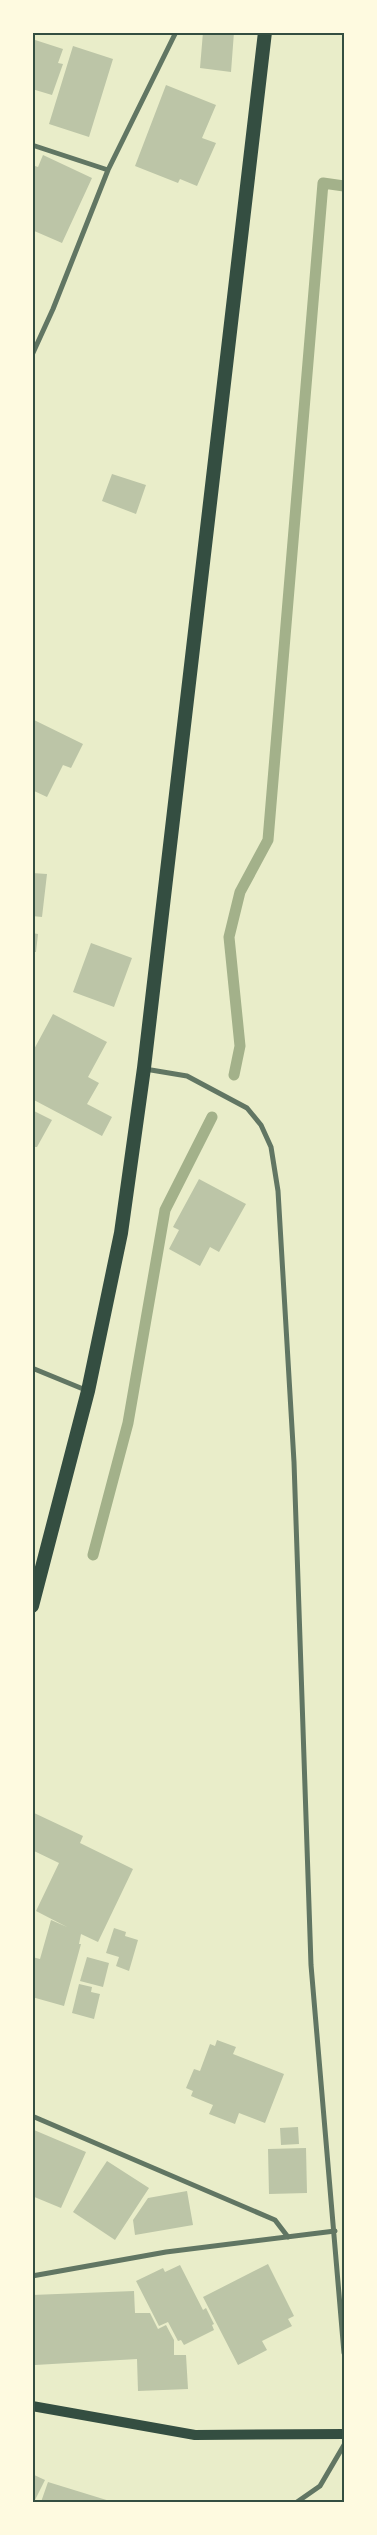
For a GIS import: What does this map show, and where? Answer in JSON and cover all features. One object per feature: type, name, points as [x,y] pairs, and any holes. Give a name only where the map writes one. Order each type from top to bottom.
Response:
[{"type":"highway","points":[[32,1606],[88,1391],[120,1233],[144,1068],[265,32]]},
{"type":"main road","points":[[32,2406],[194,2435],[344,2434]]},
{"type":"street","points":[[32,355],[53,309],[108,170],[176,32]]},
{"type":"street","points":[[32,146],[108,170]]},
{"type":"street","points":[[144,1068],[187,1076],[247,1108],[261,1125],[270,1147],[278,1191],[294,1462],[310,1965],[335,2231],[344,2353]]},
{"type":"street","points":[[32,1368],[88,1391]]},
{"type":"street","points":[[32,2116],[275,2220],[288,2237]]},
{"type":"street","points":[[32,2276],[166,2252],[335,2231]]},
{"type":"street","points":[[297,2502],[320,2486],[344,2445]]},
{"type":"building","points":[[203,32],[234,32],[231,72],[200,68]]},
{"type":"building","points":[[32,39],[63,49],[58,63],[63,64],[52,95],[32,89]]},
{"type":"building","points":[[73,46],[113,59],[89,137],[49,124]]},
{"type":"building","points":[[166,85],[216,105],[202,138],[216,143],[197,186],[180,179],[178,183],[135,166]]},
{"type":"building","points":[[43,155],[92,178],[62,243],[32,230],[32,165],[38,167]]},
{"type":"building","points":[[112,474],[146,485],[136,514],[102,501]]},
{"type":"building","points":[[32,719],[83,744],[71,768],[63,765],[47,797],[32,790]]},
{"type":"building","points":[[32,873],[47,874],[42,917],[32,916]]},
{"type":"building","points":[[32,933],[38,934],[36,952],[32,952]]},
{"type":"building","points":[[91,943],[132,958],[114,1007],[73,992]]},
{"type":"building","points":[[53,1014],[107,1042],[88,1077],[99,1083],[87,1104],[112,1117],[102,1136],[32,1099],[32,1053]]},
{"type":"building","points":[[32,1110],[52,1120],[37,1147],[32,1147]]},
{"type":"building","points":[[199,1179],[246,1204],[219,1252],[210,1247],[200,1266],[169,1249],[179,1230],[173,1227]]},
{"type":"building","points":[[32,1812],[83,1836],[80,1843],[133,1869],[98,1942],[81,1934],[79,1944],[81,1944],[64,2006],[32,1997],[32,1957],[40,1959],[51,1920],[67,1927],[36,1911],[59,1863],[32,1850]]},
{"type":"building","points":[[114,1928],[126,1932],[125,1936],[138,1940],[129,1971],[116,1966],[119,1957],[106,1953]]},
{"type":"building","points":[[87,1957],[109,1963],[103,1987],[80,1981]]},
{"type":"building","points":[[79,1984],[92,1987],[91,1992],[100,1994],[94,2019],[72,2013]]},
{"type":"building","points":[[217,2040],[236,2047],[233,2054],[284,2074],[265,2123],[239,2113],[235,2124],[209,2114],[213,2105],[191,2096],[193,2091],[186,2088],[194,2069],[200,2071],[210,2044],[215,2046]]},
{"type":"building","points":[[298,2127],[299,2144],[281,2145],[280,2128]]},
{"type":"building","points":[[34,2130],[86,2152],[61,2208],[32,2196]]},
{"type":"building","points":[[306,2148],[307,2193],[269,2194],[268,2149]]},
{"type":"building","points":[[107,2161],[149,2188],[115,2240],[73,2212]]},
{"type":"building","points":[[187,2191],[193,2225],[135,2235],[133,2220],[148,2198]]},
{"type":"building","points":[[268,2264],[294,2316],[288,2319],[292,2326],[262,2341],[267,2350],[238,2365],[203,2297]]},
{"type":"building","points":[[180,2265],[203,2310],[206,2308],[214,2324],[212,2325],[214,2330],[184,2345],[181,2340],[178,2341],[168,2322],[159,2326],[136,2281],[163,2268],[165,2272]]},
{"type":"building","points":[[134,2291],[135,2313],[150,2313],[158,2329],[166,2325],[174,2340],[174,2355],[186,2355],[188,2389],[138,2391],[137,2359],[35,2365],[34,2355],[32,2355],[32,2295]]},
{"type":"building","points":[[32,2474],[45,2480],[34,2502],[32,2502]]},
{"type":"building","points":[[48,2482],[113,2502],[41,2502]]},
{"type":"waterway","points":[[234,1075],[240,1046],[229,937],[240,892],[268,840],[323,183],[344,186]]},
{"type":"waterway","points":[[93,1555],[128,1423],[165,1210],[212,1117]]}]
